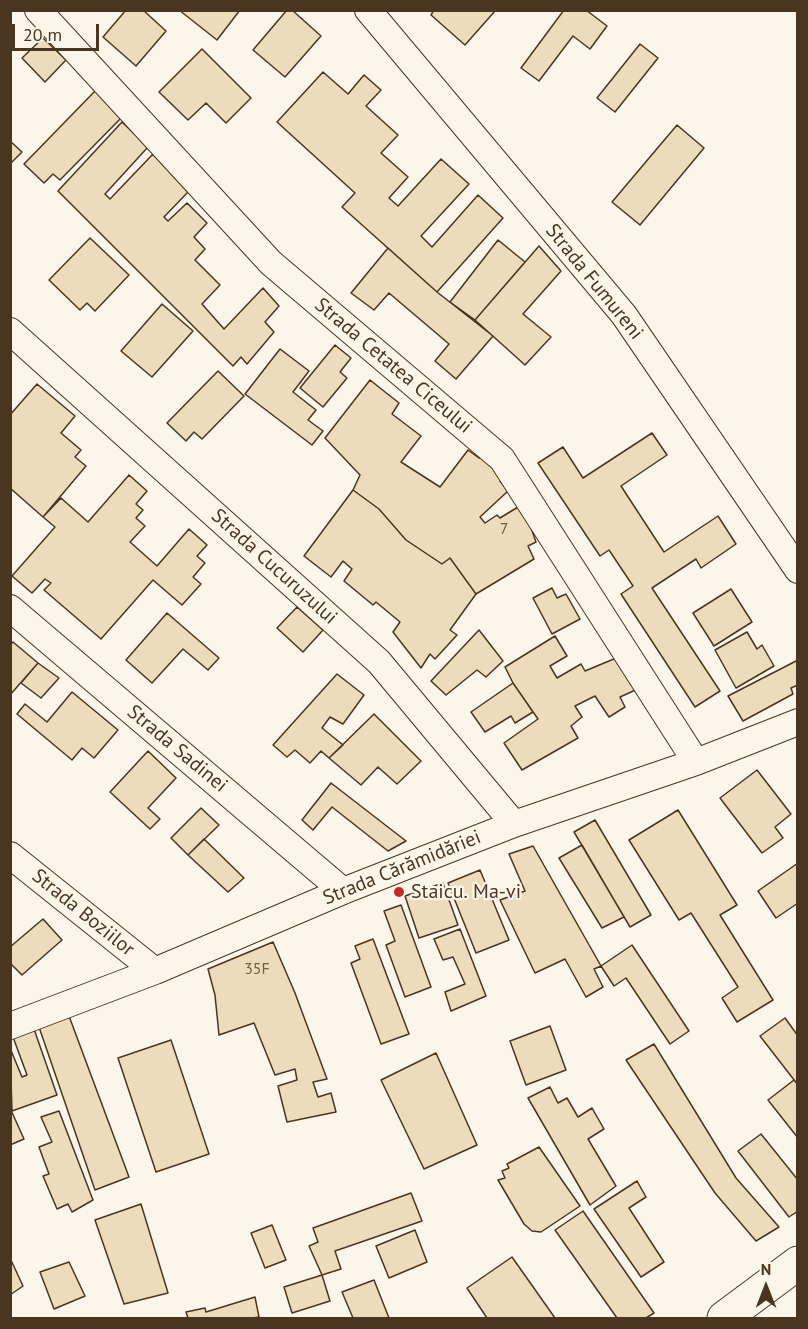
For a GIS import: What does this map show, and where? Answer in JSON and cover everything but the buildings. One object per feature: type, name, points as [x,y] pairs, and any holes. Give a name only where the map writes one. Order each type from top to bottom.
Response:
[{"type":"main road","points":[[724,1318],[798,1263]]},
{"type":"street","name":"Strada Cetatea Ciceului","points":[[38,10],[271,263],[502,459],[696,762]]},
{"type":"street","name":"Strada Fumureni","points":[[368,10],[624,315],[798,570]]},
{"type":"street","name":"Strada Cucuruzului","points":[[10,331],[379,662],[514,824]]},
{"type":"street","name":"Strada Sadinei","points":[[10,608],[343,891]]},
{"type":"street","name":"Strada Cărămidăriei","points":[[10,1026],[155,970],[343,891],[514,824],[696,762],[798,722]]},
{"type":"street","name":"Strada Boziilor","points":[[10,855],[155,970]]},
{"type":"place","name":"Staicu. Ma-vi","points":[[399,892]]}]
